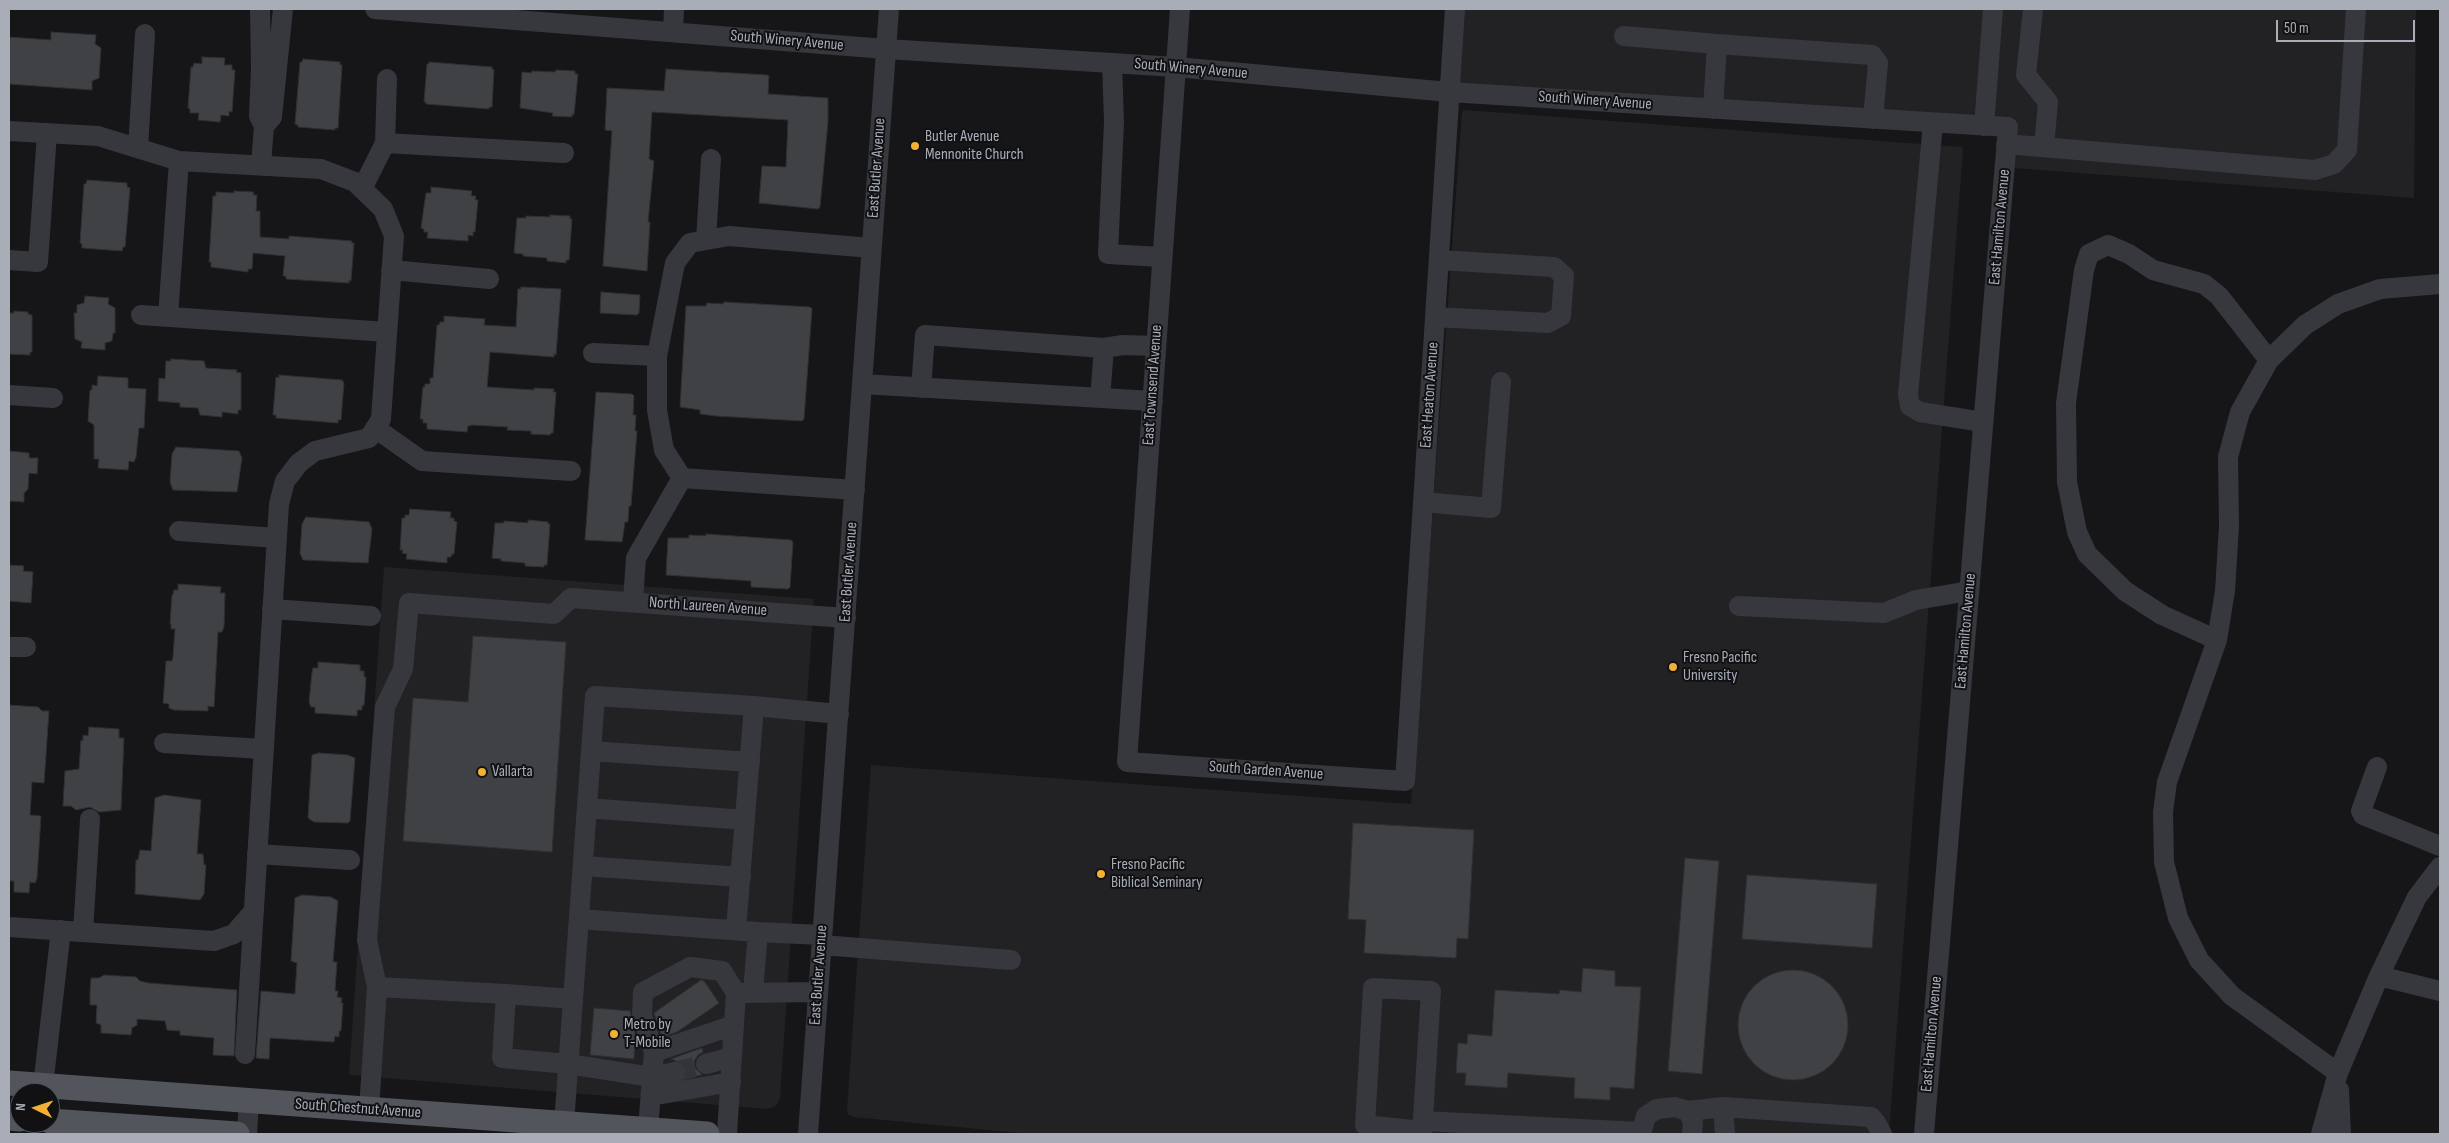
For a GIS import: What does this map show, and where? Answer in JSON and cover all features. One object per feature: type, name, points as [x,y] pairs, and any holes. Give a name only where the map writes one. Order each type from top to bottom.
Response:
[{"type":"main road","name":"South Chestnut Avenue","points":[[60,1090],[707,1134]]},
{"type":"main road","points":[[60,1123],[104,1130],[237,1134]]},
{"type":"street","points":[[260,9],[269,58]]},
{"type":"street","points":[[261,165],[264,126],[259,116],[269,58],[283,9]]},
{"type":"street","name":"South Winery Avenue","points":[[375,9],[419,10],[886,49],[1112,62],[1449,92],[1984,126],[2007,136],[2044,147],[2315,170],[2334,164],[2347,150],[2356,9]]},
{"type":"street","points":[[673,32],[674,9]]},
{"type":"street","name":"East Butler Avenue","points":[[808,1134],[889,9]]},
{"type":"street","name":"East Townsend Avenue","points":[[1127,762],[1180,9]]},
{"type":"street","name":"East Heaton Avenue","points":[[1405,781],[1455,9]]},
{"type":"street","points":[[1984,126],[1993,9]]},
{"type":"street","points":[[2033,9],[2026,75],[2048,102],[2044,147]]},
{"type":"street","points":[[138,148],[145,34]]},
{"type":"street","points":[[1624,36],[1872,55],[1878,63],[1873,119]]},
{"type":"street","points":[[1712,109],[1717,44]]},
{"type":"street","points":[[1112,62],[1114,122],[1108,254],[1162,258]]},
{"type":"street","points":[[362,189],[385,143],[388,79]]},
{"type":"street","points":[[1933,123],[1908,394],[1910,406],[1920,412],[1983,422]]},
{"type":"street","points":[[9,131],[98,136],[179,161],[321,169],[354,182],[362,189],[383,210],[394,236],[381,419],[369,438],[315,451],[299,463],[285,481],[279,504],[244,1054]]},
{"type":"street","points":[[9,260],[38,262],[47,133]]},
{"type":"street","name":"East Hamilton Avenue","points":[[1924,1134],[2007,136]]},
{"type":"street","points":[[385,143],[564,154]]},
{"type":"street","points":[[706,240],[712,159]]},
{"type":"street","points":[[168,316],[179,161]]},
{"type":"street","points":[[682,478],[664,450],[657,410],[657,356],[675,263],[690,243],[729,236],[872,248]]},
{"type":"street","points":[[2217,640],[2162,616],[2125,591],[2087,554],[2077,532],[2067,482],[2066,403],[2084,270],[2089,254],[2108,245],[2129,254],[2153,270],[2204,284],[2218,296],[2269,360]]},
{"type":"street","points":[[1435,317],[1548,323],[1561,316],[1564,276],[1554,267],[1439,260]]},
{"type":"street","points":[[391,270],[488,279]]},
{"type":"street","points":[[2338,1073],[2232,996],[2199,960],[2178,918],[2164,862],[2163,812],[2167,782],[2217,640],[2226,581],[2229,526],[2228,457],[2240,412],[2269,360],[2305,325],[2338,304],[2380,289],[2440,284]]},
{"type":"street","points":[[141,315],[387,332]]},
{"type":"street","points":[[921,388],[925,335],[1104,348],[1123,345],[1156,346]]},
{"type":"street","points":[[1100,398],[1104,348]]},
{"type":"street","points":[[593,353],[657,356]]},
{"type":"street","points":[[1423,502],[1491,508],[1501,382]]},
{"type":"street","points":[[862,384],[1152,401]]},
{"type":"street","points":[[9,395],[54,398]]},
{"type":"street","points":[[375,428],[422,461],[571,471]]},
{"type":"street","points":[[682,478],[854,490]]},
{"type":"street","points":[[633,601],[636,558],[682,478]]},
{"type":"street","points":[[179,531],[277,538]]},
{"type":"street","points":[[1739,606],[1884,614],[1916,600],[1969,591]]},
{"type":"street","name":"North Laureen Avenue","points":[[377,987],[367,940],[385,707],[403,669],[408,603],[554,614],[571,598],[633,601],[846,618]]},
{"type":"street","points":[[272,609],[371,616]]},
{"type":"street","points":[[564,1124],[596,696],[754,706],[839,714]]},
{"type":"street","points":[[736,929],[754,706]]},
{"type":"street","points":[[164,742],[263,750]]},
{"type":"street","points":[[591,751],[750,762]]},
{"type":"street","name":"South Garden Avenue","points":[[1127,762],[1405,781]]},
{"type":"street","points":[[2377,768],[2361,811],[2363,815],[2440,846]]},
{"type":"street","points":[[587,808],[745,820]]},
{"type":"street","points":[[84,932],[90,819]]},
{"type":"street","points":[[257,854],[350,860]]},
{"type":"street","points":[[583,866],[741,878]]},
{"type":"street","points":[[2320,1134],[2338,1073],[2379,976],[2417,897],[2440,867]]},
{"type":"street","points":[[9,927],[214,941],[234,934],[253,912]]},
{"type":"street","points":[[579,919],[736,929],[1012,960]]},
{"type":"street","points":[[42,1083],[61,930]]},
{"type":"street","points":[[727,1134],[734,1025],[744,993],[758,932]]},
{"type":"street","points":[[648,1130],[654,1052],[642,1016],[643,992],[690,966],[722,971],[744,993],[818,992]]},
{"type":"street","points":[[2379,976],[2440,991]]},
{"type":"street","points":[[369,1110],[377,987],[573,999]]},
{"type":"street","points":[[1422,1129],[1431,991],[1373,988],[1365,1125],[1422,1129],[1640,1133],[1646,1116],[1658,1109],[1675,1107],[1688,1112],[1723,1107],[1870,1117],[1882,1134]]},
{"type":"street","points":[[506,994],[502,1058],[568,1064],[652,1086],[731,1082]]},
{"type":"street","points":[[654,1052],[734,1025]]},
{"type":"street","points":[[706,1064],[732,1057]]},
{"type":"street","points":[[652,1086],[675,1072]]},
{"type":"street","points":[[2338,1073],[2341,1134]]},
{"type":"street","points":[[247,1134],[249,1102]]},
{"type":"street","points":[[1723,1107],[1725,1134]]},
{"type":"street","points":[[1688,1112],[1692,1122],[1692,1134]]},
{"type":"shaded area","points":[[1454,9],[2416,9],[2414,198],[2013,168],[2016,126],[1448,83]]},
{"type":"shaded area","name":"Fresno Pacific University","points":[[1464,110],[1961,147],[1963,149],[1889,1134],[1030,1134],[853,1117],[848,1114],[871,765],[1411,804],[1462,112]]},
{"type":"shaded area","points":[[384,567],[814,599],[780,1098],[776,1106],[767,1109],[349,1075]]},
{"type":"building","points":[[51,32],[96,35],[95,44],[101,48],[99,78],[92,81],[92,90],[9,84],[9,37],[51,40]]},
{"type":"building","points":[[202,57],[225,58],[224,65],[232,65],[232,70],[235,70],[232,112],[229,111],[229,116],[221,115],[220,122],[198,120],[199,113],[190,113],[188,108],[191,67],[193,67],[194,63],[202,64]]},
{"type":"building","points":[[303,59],[340,62],[340,65],[342,65],[338,128],[335,128],[335,130],[298,127],[295,124],[300,62]]},
{"type":"building","points":[[429,62],[492,67],[494,70],[492,107],[489,107],[489,109],[426,104],[424,102],[427,64]]},
{"type":"building","points":[[666,69],[767,75],[769,76],[768,94],[828,98],[828,122],[820,207],[818,209],[759,203],[762,166],[786,167],[788,120],[652,112],[649,159],[654,161],[648,222],[650,222],[647,271],[603,266],[612,131],[605,130],[607,88],[664,91]]},
{"type":"building","points":[[556,70],[575,71],[575,74],[578,74],[574,115],[572,114],[572,117],[552,116],[553,113],[520,108],[522,72],[555,72]]},
{"type":"building","points":[[87,180],[127,183],[127,187],[130,188],[125,247],[123,247],[122,251],[82,248],[80,243],[84,184],[86,184]]},
{"type":"building","points":[[431,187],[472,191],[471,196],[476,196],[475,200],[478,200],[475,232],[473,232],[473,236],[468,235],[468,241],[427,238],[428,232],[424,232],[424,229],[421,228],[426,193],[431,193]]},
{"type":"building","points":[[234,191],[254,192],[253,195],[257,195],[256,211],[260,211],[260,237],[289,239],[289,236],[352,241],[351,243],[354,243],[351,281],[349,280],[349,283],[286,279],[286,276],[283,276],[285,256],[253,253],[252,269],[248,269],[248,272],[211,267],[211,262],[209,262],[213,196],[216,196],[216,192],[234,193]]},
{"type":"building","points":[[550,215],[570,216],[570,219],[572,219],[569,260],[566,260],[566,263],[547,261],[547,258],[523,256],[523,254],[514,253],[517,218],[526,218],[526,216],[550,217]]},
{"type":"building","points":[[521,287],[561,289],[556,355],[554,354],[554,357],[490,352],[487,387],[534,390],[534,388],[554,389],[553,392],[556,392],[553,433],[550,435],[531,434],[531,431],[507,430],[508,427],[472,425],[468,426],[467,432],[427,429],[427,423],[423,423],[423,419],[420,419],[423,387],[425,387],[425,384],[430,384],[430,378],[433,378],[437,325],[440,322],[444,322],[444,316],[485,319],[484,325],[516,327],[518,289],[521,289]]},
{"type":"building","points":[[601,292],[640,295],[639,313],[637,315],[600,313]]},
{"type":"building","points":[[85,296],[109,298],[108,304],[115,308],[115,333],[113,333],[112,341],[105,343],[105,350],[81,348],[82,342],[75,339],[74,313],[77,313],[77,305],[84,303]]},
{"type":"building","points":[[724,302],[810,307],[812,309],[804,419],[802,421],[716,416],[700,414],[700,410],[680,407],[686,306],[706,306],[707,303],[723,304]]},
{"type":"building","points":[[14,311],[28,312],[28,314],[32,315],[32,352],[30,352],[30,355],[9,354],[9,313],[14,313]]},
{"type":"building","points":[[171,359],[204,361],[206,368],[237,370],[236,372],[241,373],[241,410],[238,410],[238,414],[222,412],[222,417],[200,415],[198,408],[180,407],[180,403],[158,401],[159,378],[165,379],[166,361],[171,361]]},
{"type":"building","points":[[279,375],[342,380],[344,383],[341,420],[338,420],[338,423],[276,418],[276,415],[273,415],[276,377],[279,378]]},
{"type":"building","points":[[98,376],[128,378],[128,388],[146,389],[144,428],[139,428],[136,457],[134,462],[129,461],[128,470],[98,468],[99,459],[94,459],[94,425],[88,421],[90,390],[92,390],[92,385],[97,386]]},
{"type":"building","points":[[596,392],[632,394],[634,396],[633,415],[636,415],[635,431],[637,431],[631,506],[629,506],[628,522],[625,522],[622,542],[585,540]]},
{"type":"building","points":[[176,447],[239,451],[242,458],[237,492],[173,490],[170,482],[172,454]]},
{"type":"building","points":[[9,451],[29,453],[29,458],[38,458],[37,474],[29,473],[28,489],[24,493],[24,502],[9,501]]},
{"type":"building","points":[[410,509],[451,512],[450,518],[454,518],[454,521],[457,522],[454,554],[451,557],[447,557],[447,563],[406,559],[407,554],[402,553],[403,550],[400,550],[402,518],[405,518],[405,515],[409,515]]},
{"type":"building","points":[[306,517],[369,522],[372,529],[368,563],[303,560],[300,553],[302,524]]},
{"type":"building","points":[[528,520],[548,522],[550,524],[547,565],[544,565],[544,567],[525,566],[525,563],[501,561],[501,559],[492,558],[495,523],[504,523],[504,521],[528,523]]},
{"type":"building","points":[[706,534],[791,540],[793,542],[790,587],[788,589],[751,587],[751,581],[666,575],[668,538],[689,538],[689,535],[706,536]]},
{"type":"building","points":[[9,565],[24,566],[23,571],[33,572],[31,603],[9,601]]},
{"type":"building","points":[[178,584],[221,587],[220,593],[225,593],[224,627],[222,632],[218,632],[214,707],[208,706],[208,711],[174,710],[169,708],[169,704],[163,703],[166,661],[172,661],[173,657],[175,629],[171,629],[170,624],[172,595],[174,590],[178,590]]},
{"type":"building","name":"Vallarta","points":[[473,636],[566,642],[552,852],[403,841],[413,698],[468,702]]},
{"type":"building","points":[[318,662],[360,665],[360,671],[364,671],[364,677],[366,677],[364,706],[362,705],[362,710],[357,710],[357,716],[315,713],[315,707],[311,707],[309,702],[313,668],[318,668]]},
{"type":"building","points":[[9,705],[38,707],[42,711],[49,711],[44,783],[32,782],[30,815],[41,816],[37,878],[35,883],[30,882],[29,893],[14,892],[14,881],[9,881]]},
{"type":"building","points":[[89,727],[119,729],[119,738],[124,738],[121,810],[99,812],[90,807],[76,810],[71,806],[63,806],[65,771],[79,769],[81,740],[83,741],[83,735],[88,736]]},
{"type":"building","points":[[319,753],[348,755],[355,758],[350,821],[348,823],[314,822],[308,818],[312,755]]},
{"type":"building","points":[[164,795],[201,800],[197,854],[203,854],[204,865],[206,865],[204,894],[200,900],[135,894],[136,860],[138,860],[140,850],[151,851],[155,798]]},
{"type":"building","points":[[1353,823],[1474,830],[1468,939],[1457,938],[1456,958],[1364,953],[1366,920],[1348,919]]},
{"type":"building","points":[[1685,858],[1719,861],[1702,1074],[1668,1071]]},
{"type":"building","points":[[1747,875],[1877,884],[1872,948],[1742,939]]},
{"type":"building","points":[[302,895],[331,897],[338,901],[333,962],[337,962],[335,991],[338,991],[337,997],[342,998],[341,1003],[343,1003],[341,1031],[339,1031],[339,1037],[335,1036],[334,1042],[270,1038],[269,1059],[256,1058],[261,991],[295,994],[297,963],[291,961],[295,898]]},
{"type":"building","points":[[1583,968],[1615,971],[1615,986],[1641,987],[1634,1089],[1610,1087],[1610,1100],[1574,1098],[1575,1078],[1508,1073],[1507,1088],[1465,1085],[1466,1073],[1456,1073],[1458,1043],[1467,1044],[1468,1034],[1492,1036],[1495,990],[1559,994],[1560,990],[1581,992]]},
{"type":"building","points":[[1793,970],[1814,974],[1832,986],[1844,1004],[1848,1025],[1844,1046],[1832,1064],[1814,1076],[1793,1080],[1772,1076],[1754,1064],[1742,1046],[1738,1025],[1742,1004],[1754,986],[1772,974]]},
{"type":"building","points":[[104,975],[136,977],[140,981],[148,983],[237,990],[234,1056],[213,1055],[214,1038],[180,1035],[180,1031],[167,1030],[165,1021],[137,1019],[137,1025],[132,1028],[131,1035],[101,1033],[101,1025],[96,1023],[97,1005],[90,1005],[90,992],[91,978],[99,978]]},
{"type":"building","points":[[701,980],[704,981],[719,1003],[677,1032],[662,1037],[654,1013]]},
{"type":"building","name":"Metro by T-Mobile","points":[[594,1008],[630,1011],[635,1034],[634,1059],[590,1055]]},
{"type":"building","points":[[702,1048],[703,1052],[694,1061],[695,1068],[702,1075],[685,1078],[687,1070],[684,1064],[671,1059]]},
{"type":"tunnel","points":[[675,1072],[706,1064]]},
{"type":"place","name":"Butler Avenue Mennonite Church","points":[[915,146]]},
{"type":"place","name":"Fresno Pacific University","points":[[1673,667]]},
{"type":"place","name":"Vallarta","points":[[482,772]]},
{"type":"place","name":"Fresno Pacific Biblical Seminary","points":[[1101,874]]},
{"type":"place","name":"Metro by T-Mobile","points":[[614,1034]]}]
